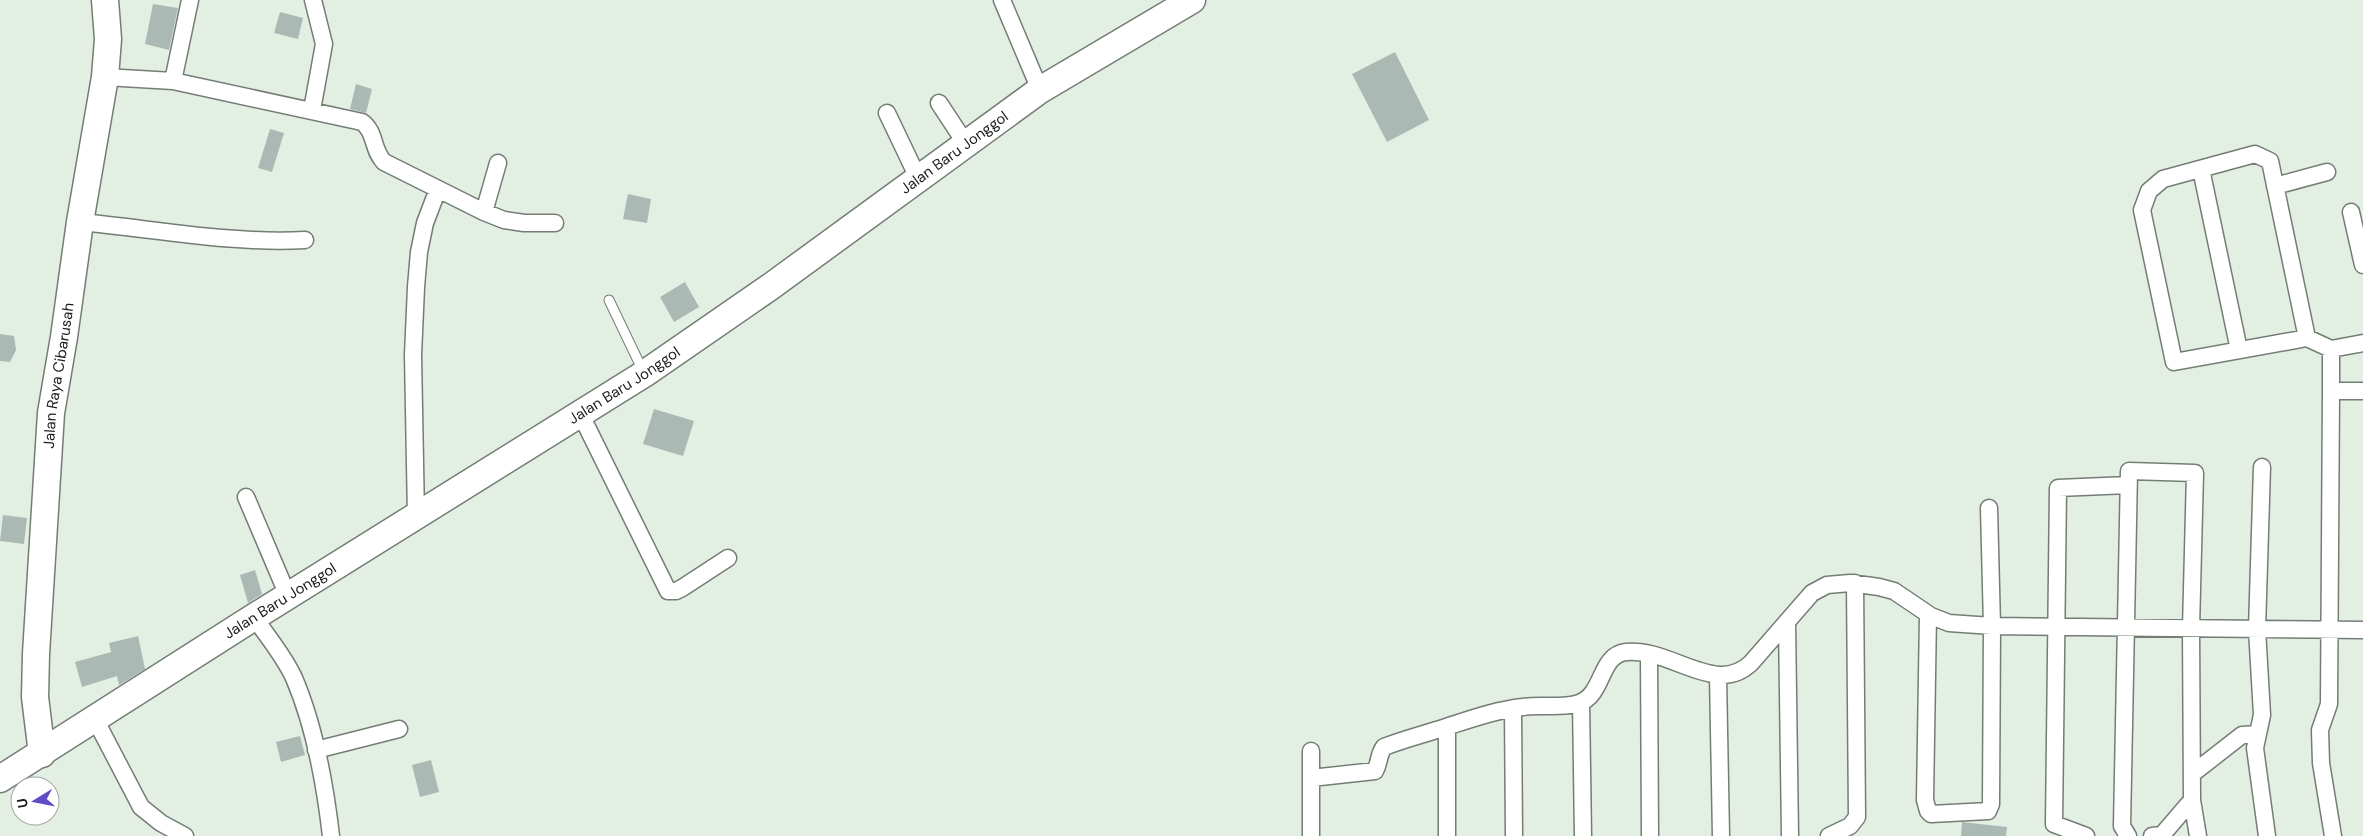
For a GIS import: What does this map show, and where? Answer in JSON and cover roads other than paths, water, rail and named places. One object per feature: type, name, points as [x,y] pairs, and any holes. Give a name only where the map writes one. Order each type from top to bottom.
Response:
[{"type":"main road","name":"Jalan Raya Cibarusah","points":[[42,754],[34,697],[50,413],[64,337],[80,222],[105,77],[108,39],[105,0]]},
{"type":"main road","name":"Jalan Baru Jonggol","points":[[0,779],[42,754],[254,617],[644,374],[770,287],[1040,90],[1192,0]]},
{"type":"street","points":[[173,81],[190,0]]},
{"type":"street","points":[[312,110],[324,44],[313,0]]},
{"type":"street","points":[[1002,0],[1040,90]]},
{"type":"street","points":[[105,77],[173,81],[362,122],[369,127],[376,152],[384,162],[484,212],[504,220],[524,223],[556,223]]},
{"type":"street","points":[[939,103],[966,144]]},
{"type":"street","points":[[887,112],[918,180]]},
{"type":"street","points":[[2308,338],[2270,161],[2256,154],[2163,179],[2149,190],[2142,210],[2174,362],[2308,338],[2331,349],[2363,343]]},
{"type":"street","points":[[484,212],[498,163]]},
{"type":"street","points":[[2201,169],[2239,350]]},
{"type":"street","points":[[2275,186],[2327,172]]},
{"type":"street","points":[[416,517],[413,355],[418,252],[438,189]]},
{"type":"street","points":[[2351,212],[2363,265]]},
{"type":"street","points":[[80,222],[235,240],[277,242],[305,240]]},
{"type":"street","points":[[2331,349],[2329,704],[2320,730],[2321,764],[2333,836]]},
{"type":"street","points":[[2331,391],[2363,391]]},
{"type":"street","points":[[580,413],[668,591],[676,591],[728,558]]},
{"type":"street","points":[[2262,467],[2257,629],[2262,714],[2255,748],[2267,836]]},
{"type":"street","points":[[2128,836],[2122,826],[2129,471],[2195,473],[2192,628],[2192,800],[2198,836]]},
{"type":"street","points":[[2086,836],[2054,824],[2058,627],[2058,488],[2128,486]]},
{"type":"street","points":[[246,497],[288,596]]},
{"type":"street","points":[[1928,614],[1925,800],[1928,811],[1931,814],[1988,811],[1992,804],[1992,626],[1989,508]]},
{"type":"street","points":[[1311,778],[1375,771],[1380,763],[1379,754],[1384,747],[1513,708],[1557,706],[1581,702],[1596,688],[1610,660],[1615,655],[1625,652],[1649,654],[1718,676],[1742,672],[1812,593],[1819,588],[1855,583],[1894,592],[1928,614],[1949,623],[1992,626],[2363,630]]},
{"type":"street","points":[[1829,836],[1850,826],[1854,823],[1856,817],[1855,583]]},
{"type":"street","points":[[254,617],[293,678],[316,750],[331,836]]},
{"type":"street","points":[[1786,622],[1790,836]]},
{"type":"street","points":[[1649,654],[1650,836]]},
{"type":"street","points":[[1718,676],[1721,836]]},
{"type":"street","points":[[1581,702],[1583,836]]},
{"type":"street","points":[[1513,708],[1514,836]]},
{"type":"street","points":[[95,719],[141,806],[156,820],[185,836]]},
{"type":"street","points":[[1447,727],[1447,836]]},
{"type":"street","points":[[316,750],[399,729]]},
{"type":"street","points":[[2192,774],[2242,736],[2258,734]]},
{"type":"street","points":[[1310,836],[1311,751]]},
{"type":"street","points":[[2152,836],[2162,835],[2192,800]]},
{"type":"lane","points":[[609,300],[644,374]]}]
